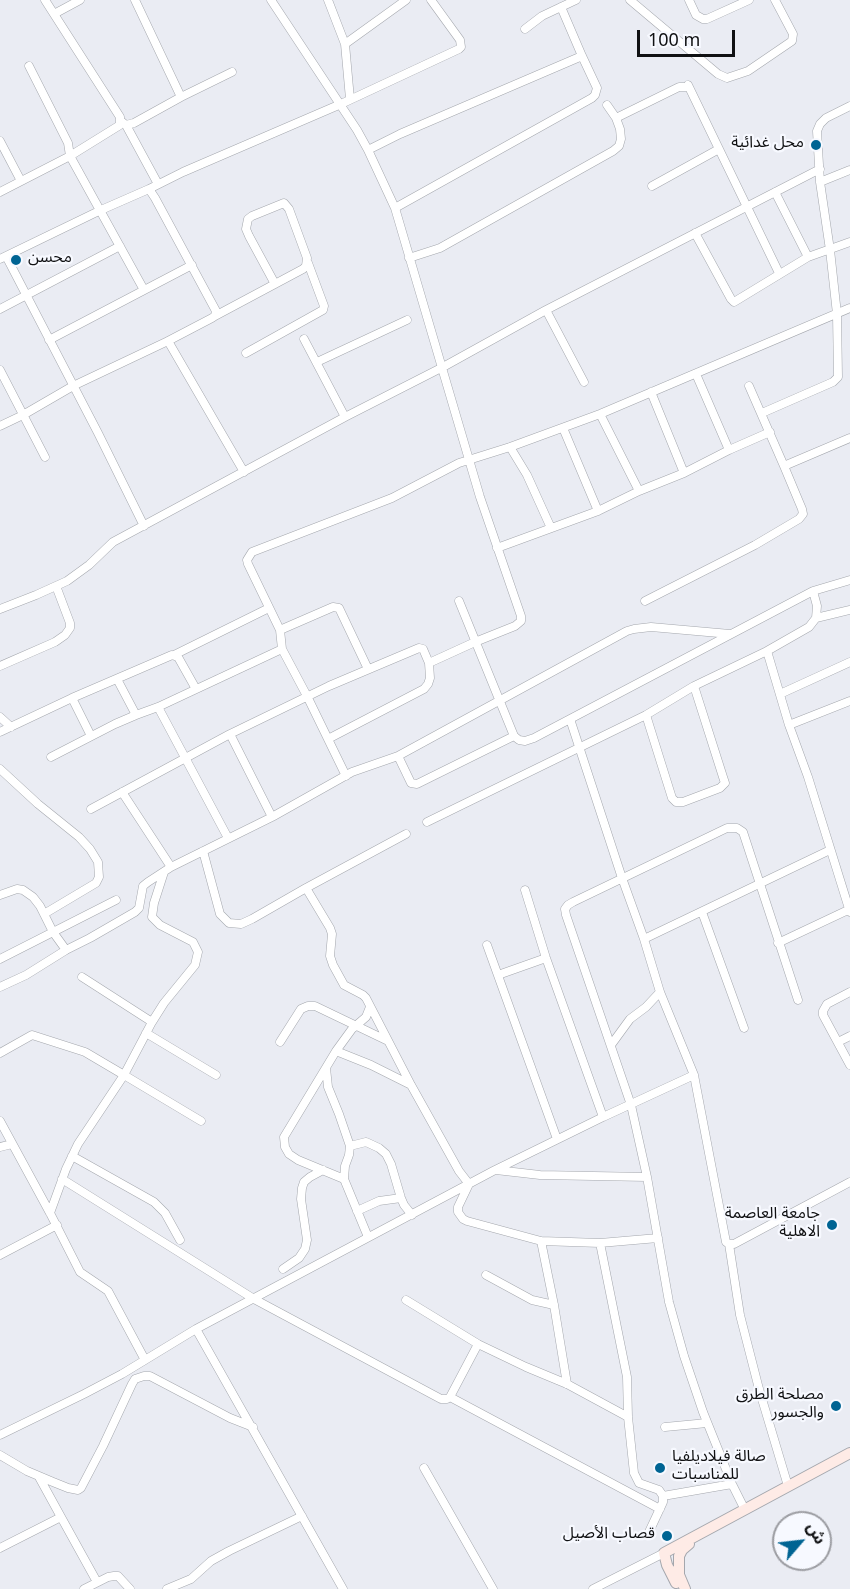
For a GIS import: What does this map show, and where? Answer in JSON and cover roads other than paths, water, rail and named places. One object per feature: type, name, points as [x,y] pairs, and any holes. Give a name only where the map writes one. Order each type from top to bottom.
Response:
[{"type":"street","points":[[45,0],[123,123],[158,184]]},
{"type":"street","points":[[54,14],[80,0]]},
{"type":"street","points":[[135,0],[181,97]]},
{"type":"street","points":[[271,0],[368,150],[395,208],[497,548],[521,616],[521,621],[515,626],[429,663]]},
{"type":"street","points":[[328,0],[345,44],[350,99]]},
{"type":"street","points":[[345,44],[406,0]]},
{"type":"street","points":[[144,526],[27,296],[3,258],[101,210],[340,104],[461,47],[460,40],[431,0]]},
{"type":"street","points":[[525,28],[542,16],[576,0]]},
{"type":"street","points":[[630,0],[718,74],[727,78],[748,71],[792,41],[793,34],[775,0]]},
{"type":"street","points":[[689,0],[696,15],[703,19],[749,0]]},
{"type":"street","points":[[395,208],[592,98],[597,88],[561,7]]},
{"type":"street","points":[[368,150],[420,125],[582,56]]},
{"type":"street","points":[[29,66],[68,143],[70,156],[144,290]]},
{"type":"street","points":[[0,192],[70,156],[123,123],[134,123],[232,72]]},
{"type":"street","points":[[616,118],[679,87],[688,85],[779,273]]},
{"type":"street","points":[[409,258],[440,248],[613,151],[619,146],[620,129],[607,105]]},
{"type":"street","points":[[762,414],[837,379],[837,314],[817,156],[817,131],[826,118],[850,106]]},
{"type":"street","points":[[0,141],[21,181]]},
{"type":"street","points":[[652,186],[719,149]]},
{"type":"street","points":[[1,607],[56,586],[79,573],[113,542],[546,310],[820,169]]},
{"type":"street","points":[[820,182],[850,170]]},
{"type":"street","points":[[149,189],[215,309],[214,316]]},
{"type":"street","points":[[775,192],[808,257]]},
{"type":"street","points":[[246,353],[323,310],[324,306],[289,209],[284,203],[252,216],[248,219],[246,229],[275,284]]},
{"type":"street","points":[[695,233],[734,302],[808,257],[850,242]]},
{"type":"street","points":[[0,309],[120,246]]},
{"type":"street","points":[[0,426],[275,284],[303,269],[308,263]]},
{"type":"street","points":[[49,340],[192,265]]},
{"type":"street","points":[[346,776],[282,650],[280,630],[248,564],[247,560],[252,552],[392,498],[459,463],[600,414],[850,308]]},
{"type":"street","points":[[546,310],[584,382]]},
{"type":"street","points":[[316,362],[407,320]]},
{"type":"street","points":[[304,339],[345,417]]},
{"type":"street","points":[[168,340],[244,471]]},
{"type":"street","points":[[0,370],[45,457]]},
{"type":"street","points":[[696,374],[729,450]]},
{"type":"street","points":[[645,601],[745,550],[799,519],[803,514],[749,386]]},
{"type":"street","points":[[651,392],[684,473]]},
{"type":"street","points":[[600,414],[639,490]]},
{"type":"street","points":[[563,428],[598,511]]},
{"type":"street","points":[[497,548],[598,511],[639,490],[684,473],[770,432]]},
{"type":"street","points":[[784,466],[850,438]]},
{"type":"street","points":[[510,447],[527,475],[551,528]]},
{"type":"street","points":[[459,601],[514,736],[519,740],[528,741],[813,591],[850,580]]},
{"type":"street","points":[[0,666],[55,642],[70,628],[56,586]]},
{"type":"street","points":[[426,822],[646,715],[694,686],[767,651],[809,627],[816,618],[817,606],[813,591]]},
{"type":"street","points":[[280,630],[333,607],[339,609],[368,669]]},
{"type":"street","points":[[0,732],[72,698],[174,655],[269,608]]},
{"type":"street","points":[[816,618],[850,610]]},
{"type":"street","points":[[0,987],[96,935],[140,908],[143,886],[167,870],[360,769],[398,756],[627,632],[651,627],[730,634]]},
{"type":"street","points":[[91,809],[230,734],[307,696],[419,648],[423,649],[429,663],[430,678],[424,689],[328,739]]},
{"type":"street","points":[[51,757],[136,715],[282,650]]},
{"type":"street","points":[[767,651],[850,910],[778,943]]},
{"type":"street","points":[[174,655],[178,657],[196,689]]},
{"type":"street","points":[[780,694],[850,662]]},
{"type":"street","points":[[117,679],[136,715]]},
{"type":"street","points":[[646,715],[675,802],[683,802],[720,788],[725,783],[694,686]]},
{"type":"street","points":[[72,698],[91,736]]},
{"type":"street","points":[[789,725],[850,701]]},
{"type":"street","points":[[158,707],[228,838]]},
{"type":"street","points":[[0,717],[10,727]]},
{"type":"street","points":[[570,719],[660,992],[694,1075],[724,1238],[729,1244],[740,1315],[762,1399],[789,1486]]},
{"type":"street","points":[[230,734],[272,817]]},
{"type":"street","points":[[398,756],[411,783],[417,784],[514,736]]},
{"type":"street","points":[[0,769],[79,837],[98,862],[99,877],[96,883],[44,914]]},
{"type":"street","points":[[122,792],[167,870]]},
{"type":"street","points":[[745,1510],[707,1423],[684,1356],[669,1302],[647,1177],[631,1105],[565,909],[568,905],[622,878],[727,828],[736,828],[742,832],[798,1000]]},
{"type":"street","points":[[203,851],[220,914],[229,923],[241,924],[406,834]]},
{"type":"street","points":[[644,939],[830,850]]},
{"type":"street","points":[[50,1213],[62,1179],[83,1135],[123,1075],[164,1003],[195,965],[198,952],[193,942],[160,925],[152,917],[154,903],[167,870]]},
{"type":"street","points":[[306,888],[330,928],[332,934],[330,956],[333,965],[345,984],[363,995],[459,1171],[469,1184]]},
{"type":"street","points":[[0,895],[12,889],[23,890],[35,899],[66,950]]},
{"type":"street","points":[[525,890],[546,958],[603,1117]]},
{"type":"street","points":[[0,959],[116,900]]},
{"type":"street","points":[[702,912],[744,1028]]},
{"type":"street","points":[[487,945],[557,1139]]},
{"type":"street","points":[[498,975],[546,958]]},
{"type":"street","points":[[82,977],[152,1022]]},
{"type":"street","points":[[611,1045],[630,1019],[660,992]]},
{"type":"street","points":[[850,992],[827,1004],[823,1011],[850,1065]]},
{"type":"street","points":[[280,1042],[301,1009],[315,1006],[388,1041]]},
{"type":"street","points":[[344,1179],[298,1160],[285,1147],[284,1137],[326,1066],[352,1029],[366,1017],[370,1007]]},
{"type":"street","points":[[146,1033],[216,1075]]},
{"type":"street","points":[[0,1053],[32,1035],[85,1052],[201,1121]]},
{"type":"street","points":[[837,1042],[850,1036]]},
{"type":"street","points":[[336,1051],[411,1085]]},
{"type":"street","points":[[326,1066],[328,1087],[350,1146],[344,1179],[368,1237]]},
{"type":"street","points":[[0,1435],[84,1394],[196,1329],[495,1170],[694,1075]]},
{"type":"street","points":[[0,1121],[80,1272],[109,1293],[145,1360]]},
{"type":"street","points":[[350,1146],[366,1142],[386,1154],[401,1198],[411,1215]]},
{"type":"street","points":[[0,1147],[12,1144]]},
{"type":"street","points":[[72,1156],[154,1202],[165,1213],[180,1240]]},
{"type":"street","points":[[283,1269],[299,1258],[305,1249],[307,1240],[301,1199],[304,1182],[323,1170]]},
{"type":"street","points":[[495,1170],[540,1175],[647,1177]]},
{"type":"street","points":[[62,1179],[254,1299],[441,1399],[450,1397],[478,1344]]},
{"type":"street","points":[[729,1244],[734,1244],[850,1182]]},
{"type":"street","points":[[469,1184],[458,1207],[458,1212],[467,1221],[542,1240],[600,1243],[658,1238]]},
{"type":"street","points":[[357,1211],[378,1201],[401,1198]]},
{"type":"street","points":[[0,1255],[57,1225]]},
{"type":"street","points":[[542,1240],[567,1384]]},
{"type":"street","points":[[600,1243],[627,1377],[628,1417],[635,1476],[639,1483],[658,1490],[664,1499],[649,1532]]},
{"type":"street","points":[[486,1275],[532,1300],[554,1305]]},
{"type":"street","points":[[406,1300],[478,1344],[567,1384],[628,1417]]},
{"type":"street","points":[[196,1329],[343,1589]]},
{"type":"street","points":[[0,1455],[39,1477],[78,1490],[103,1446],[132,1383],[144,1376],[150,1376],[252,1427]]},
{"type":"street","points":[[450,1397],[660,1509]]},
{"type":"street","points":[[665,1427],[707,1423]]},
{"type":"street","points":[[593,1589],[849,1456]]},
{"type":"street","points":[[424,1468],[493,1589]]},
{"type":"street","points":[[39,1477],[98,1582]]},
{"type":"street","points":[[663,1496],[732,1484]]},
{"type":"street","points":[[167,1589],[191,1579],[211,1561],[302,1516]]},
{"type":"street","points":[[0,1548],[61,1517]]},
{"type":"street","points":[[679,1575],[680,1553],[704,1532]]},
{"type":"street","points":[[664,1553],[673,1562],[685,1589]]},
{"type":"street","points":[[664,1553],[667,1565],[680,1589]]},
{"type":"street","points":[[84,1589],[110,1576],[118,1576],[130,1589]]},
{"type":"place","name":"محل غدائية","points":[[816,145]]},
{"type":"place","name":"محسن","points":[[16,260]]},
{"type":"place","name":"جامعة العاصمة الاهلية","points":[[832,1225]]},
{"type":"place","name":"مصلحة الطرق والجسور","points":[[836,1406]]},
{"type":"place","name":"صالة فيلاديلفيا للمناسبات","points":[[660,1468]]},
{"type":"place","name":"قصاب الأصيل","points":[[667,1536]]}]
